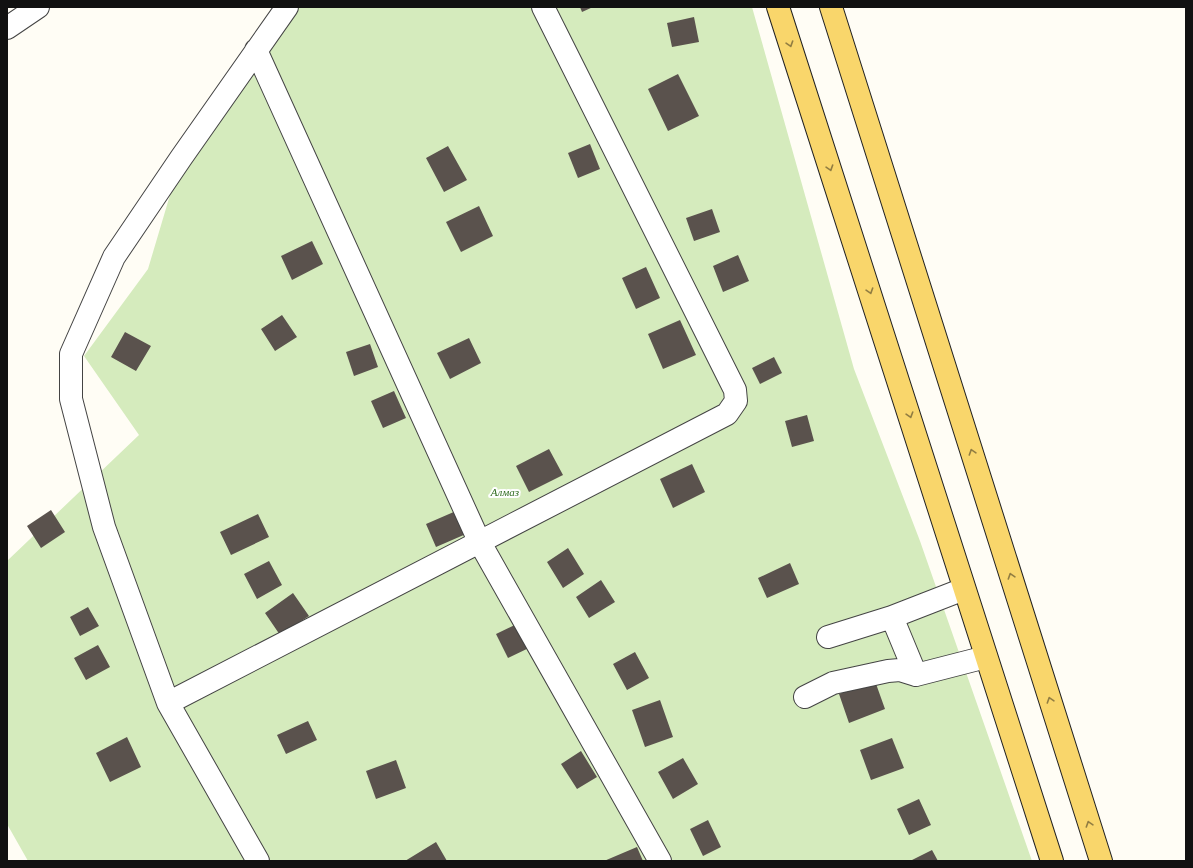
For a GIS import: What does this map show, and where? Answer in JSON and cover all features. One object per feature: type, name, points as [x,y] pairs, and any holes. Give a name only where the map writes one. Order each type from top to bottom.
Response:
[{"type":"main road","points":[[778,7],[1052,861]]},
{"type":"main road","points":[[831,7],[1101,861]]},
{"type":"street","points":[[7,28],[38,7]]},
{"type":"street","points":[[258,861],[168,703],[104,527],[71,399],[71,354],[114,257],[287,7]]},
{"type":"street","points":[[168,703],[727,414],[736,401],[735,390],[543,7]]},
{"type":"street","points":[[256,50],[479,541],[660,861]]},
{"type":"street","points":[[828,636],[892,617],[964,589]]},
{"type":"street","points":[[892,617],[916,675]]},
{"type":"street","points":[[805,696],[833,683],[888,671],[900,670],[916,675],[986,657]]},
{"type":"green space","name":"Алмаз","points":[[287,7],[752,7],[854,369],[920,541],[1032,861],[28,861],[7,824],[7,561],[139,435],[84,356],[148,269],[181,158]]},
{"type":"building","points":[[580,7],[593,7],[582,12]]},
{"type":"building","points":[[694,17],[699,42],[672,47],[667,23]]},
{"type":"building","points":[[678,74],[699,116],[668,131],[648,89]]},
{"type":"building","points":[[590,144],[600,169],[578,178],[568,153]]},
{"type":"building","points":[[448,146],[467,180],[444,192],[426,158]]},
{"type":"building","points":[[479,206],[493,236],[461,252],[446,222]]},
{"type":"building","points":[[712,209],[720,232],[694,241],[686,218]]},
{"type":"building","points":[[312,241],[323,264],[292,280],[281,256]]},
{"type":"building","points":[[738,255],[749,281],[723,292],[713,266]]},
{"type":"building","points":[[646,267],[660,298],[636,309],[622,278]]},
{"type":"building","points":[[282,315],[297,337],[275,351],[261,329]]},
{"type":"building","points":[[680,320],[696,355],[663,369],[648,334]]},
{"type":"building","points":[[125,332],[151,346],[136,371],[111,357]]},
{"type":"building","points":[[469,338],[481,363],[450,379],[437,353]]},
{"type":"building","points":[[370,344],[378,367],[354,376],[346,352]]},
{"type":"building","points":[[774,357],[782,373],[760,384],[752,368]]},
{"type":"building","points":[[394,391],[406,418],[383,428],[371,401]]},
{"type":"building","points":[[807,415],[814,441],[792,447],[785,421]]},
{"type":"building","points":[[549,449],[563,475],[529,492],[516,466]]},
{"type":"building","points":[[692,464],[705,492],[673,508],[660,479]]},
{"type":"building","points":[[51,510],[65,532],[41,548],[27,526]]},
{"type":"building","points":[[456,511],[466,534],[436,547],[426,524]]},
{"type":"building","points":[[258,514],[269,537],[231,555],[220,532]]},
{"type":"building","points":[[568,548],[584,574],[563,588],[547,562]]},
{"type":"building","points":[[269,561],[282,585],[257,599],[244,574]]},
{"type":"building","points":[[790,563],[799,584],[767,598],[758,578]]},
{"type":"building","points":[[601,580],[615,602],[589,618],[576,597]]},
{"type":"building","points":[[293,593],[309,616],[280,635],[265,613]]},
{"type":"building","points":[[88,607],[99,626],[80,636],[70,617]]},
{"type":"building","points":[[521,622],[533,646],[508,658],[496,634]]},
{"type":"building","points":[[98,645],[110,667],[86,680],[74,658]]},
{"type":"building","points":[[635,652],[649,678],[627,690],[613,664]]},
{"type":"building","points":[[875,681],[885,709],[849,723],[839,694]]},
{"type":"building","points":[[660,700],[673,737],[645,747],[632,710]]},
{"type":"building","points":[[308,721],[317,740],[286,754],[277,735]]},
{"type":"building","points":[[127,737],[141,767],[110,782],[96,753]]},
{"type":"building","points":[[892,738],[904,768],[871,780],[860,750]]},
{"type":"building","points":[[581,751],[597,777],[577,789],[561,764]]},
{"type":"building","points":[[683,758],[698,784],[673,799],[658,772]]},
{"type":"building","points":[[396,760],[406,788],[376,799],[366,771]]},
{"type":"building","points":[[919,799],[931,825],[909,835],[897,809]]},
{"type":"building","points":[[708,820],[721,847],[703,856],[690,829]]},
{"type":"building","points":[[436,842],[447,861],[405,861]]},
{"type":"building","points":[[637,847],[643,861],[604,861]]},
{"type":"building","points":[[932,850],[938,861],[910,861]]}]
